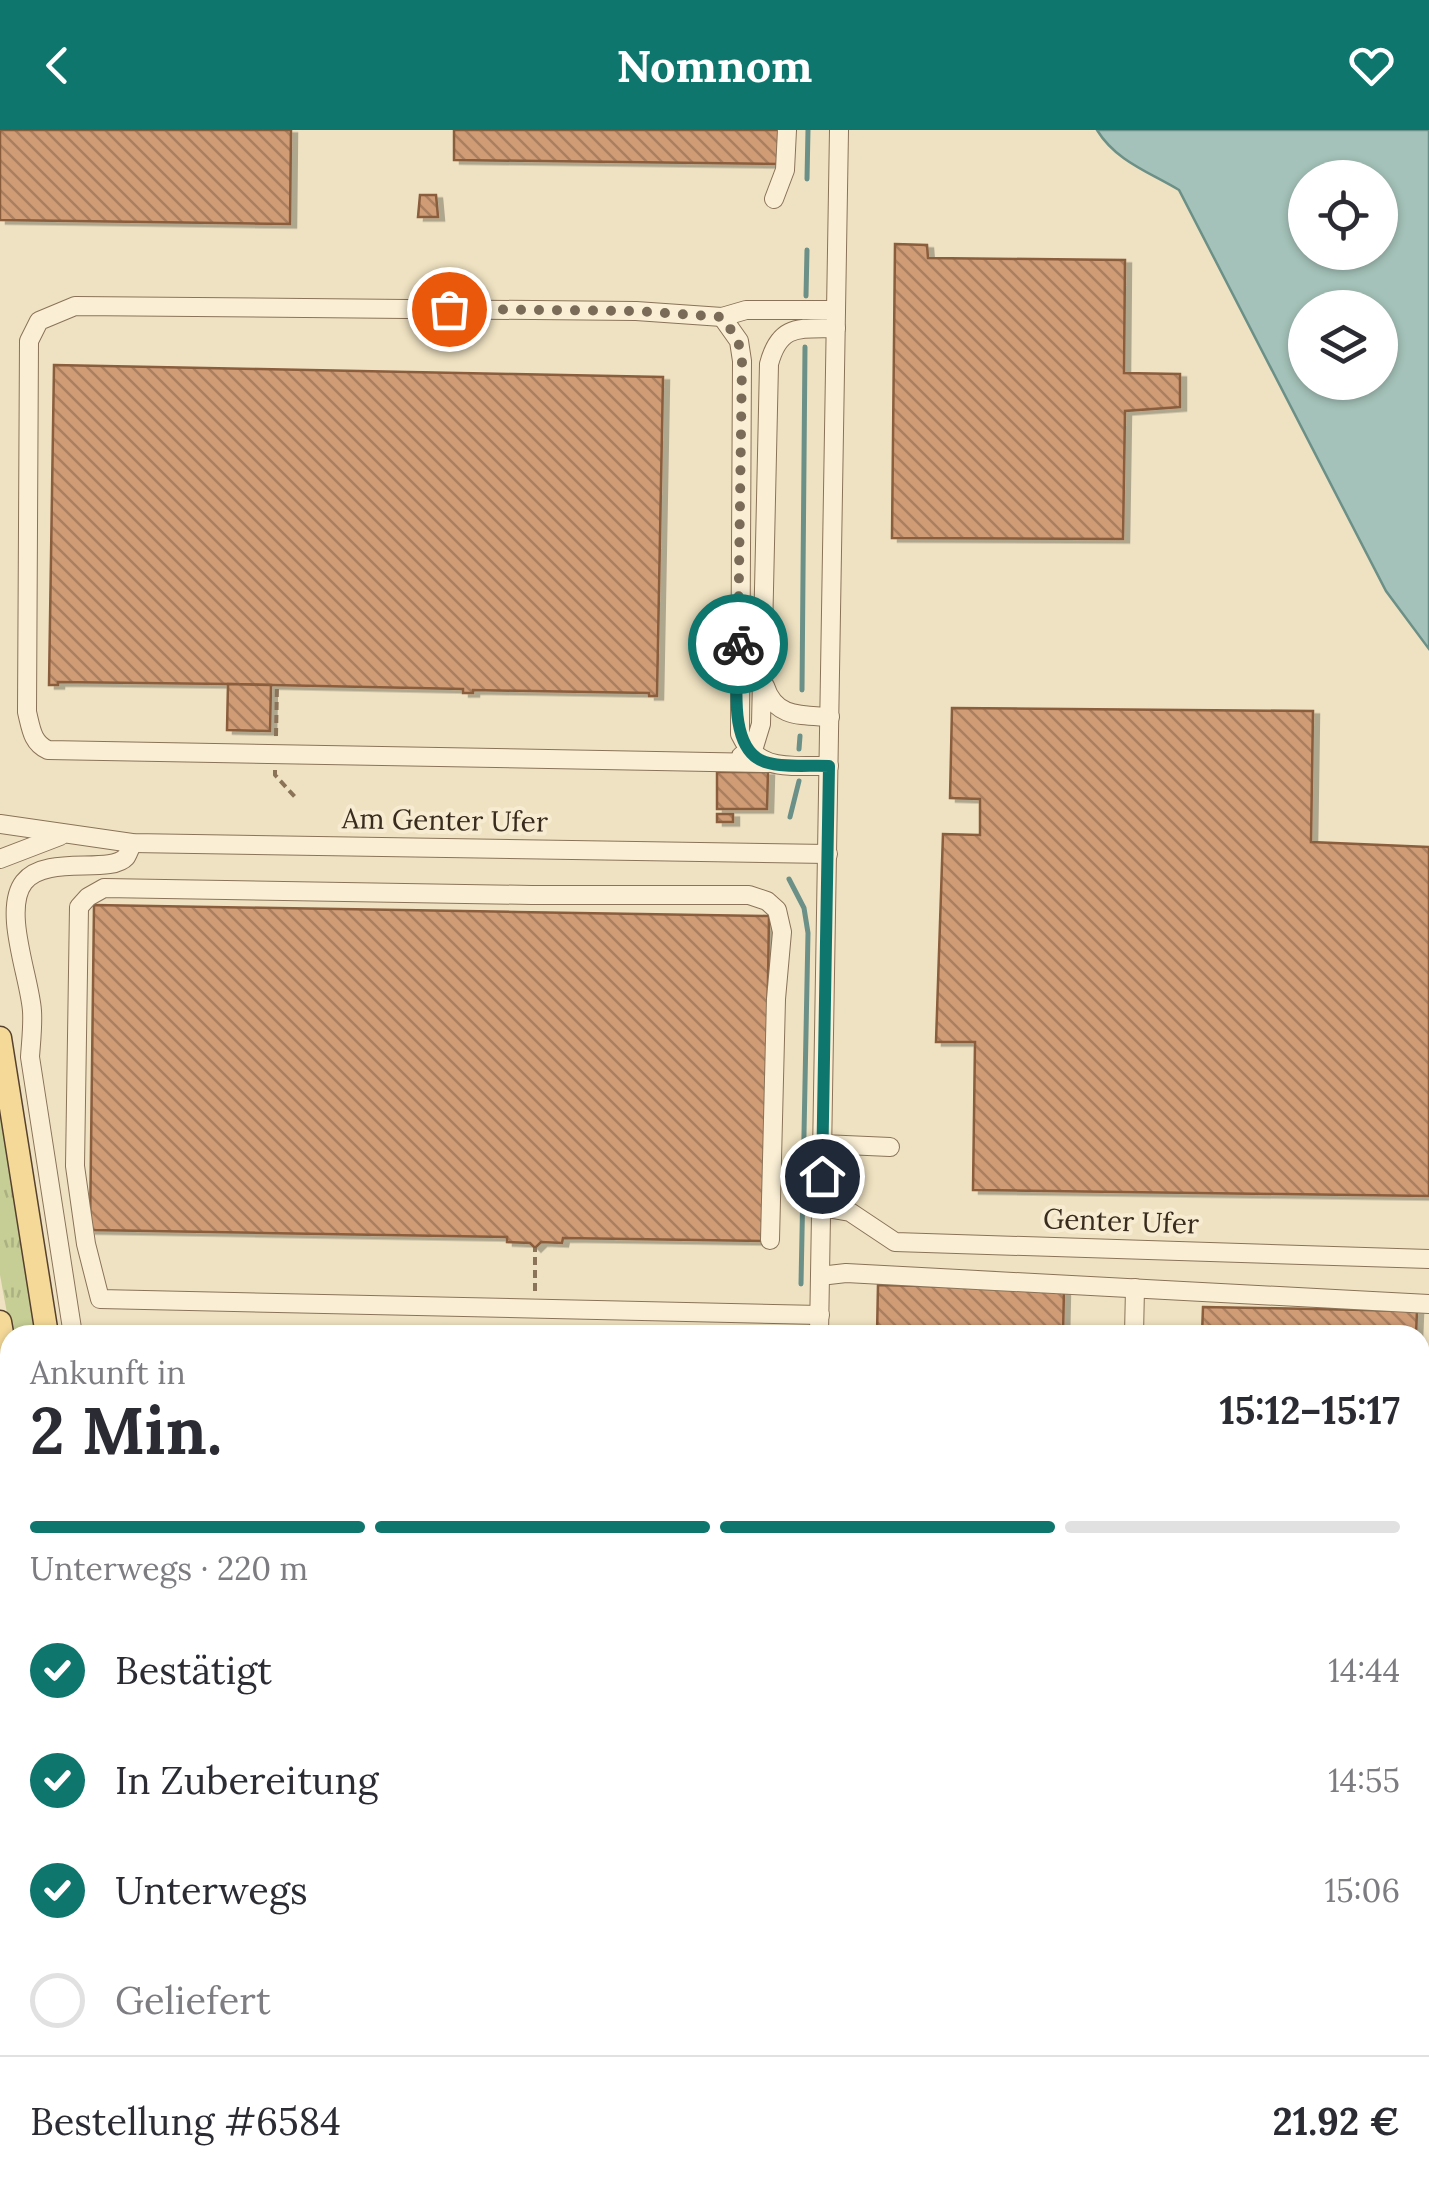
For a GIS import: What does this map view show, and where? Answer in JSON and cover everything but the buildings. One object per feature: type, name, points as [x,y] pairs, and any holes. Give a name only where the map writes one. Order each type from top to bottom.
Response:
[{"type":"main road","points":[[0,1038],[45,1325]]},
{"type":"street","points":[[774,200],[784,170],[787,130]]},
{"type":"street","points":[[820,1325],[839,130]]},
{"type":"street","points":[[829,766],[40,747],[27,712],[29,341],[39,322],[76,306],[636,311],[722,317],[746,310],[836,319]]},
{"type":"street","points":[[722,317],[738,340],[742,361],[737,721],[750,752],[768,764]]},
{"type":"street","points":[[717,764],[750,752],[762,724],[769,364],[774,346],[788,332],[836,319]]},
{"type":"street","points":[[762,676],[768,697],[786,714],[830,717]]},
{"type":"street","name":"Am Genter Ufer","points":[[0,824],[132,842],[828,854]]},
{"type":"street","name":"Am Genter Ufer","points":[[0,860],[62,835]]},
{"type":"street","points":[[71,1325],[30,1057],[32,1011],[16,903],[24,882],[40,871],[84,863],[114,864],[126,856],[132,842]]},
{"type":"street","points":[[770,1240],[782,932],[777,910],[766,901],[749,895],[532,896],[104,888],[79,907],[75,1166],[86,1244],[100,1299],[820,1315]]},
{"type":"street","points":[[822,1144],[890,1147]]},
{"type":"street","name":"Genter Ufer","points":[[821,1207],[850,1212],[895,1242],[1429,1260]]},
{"type":"street","points":[[820,1276],[846,1273],[1429,1304]]},
{"type":"street","points":[[1134,1288],[1134,1325]]},
{"type":"green space","points":[[0,1108],[33,1325],[9,1325],[0,1275]]},
{"type":"water","points":[[1097,130],[1429,130],[1429,649],[1386,591],[1179,190],[1114,150]]},
{"type":"waterway","points":[[807,179],[808,130]]},
{"type":"waterway","points":[[806,296],[807,250]]},
{"type":"waterway","points":[[802,690],[805,347]]},
{"type":"waterway","points":[[799,749],[800,736]]},
{"type":"waterway","points":[[790,817],[799,781]]},
{"type":"waterway","points":[[789,879],[804,908],[808,933],[801,1284]]},
{"type":"way so far","points":[[449,309],[636,311],[722,317],[732,328],[742,361],[738,644]]},
{"type":"route","points":[[738,644],[737,721],[750,752],[768,764],[829,766],[822,1176]]}]
